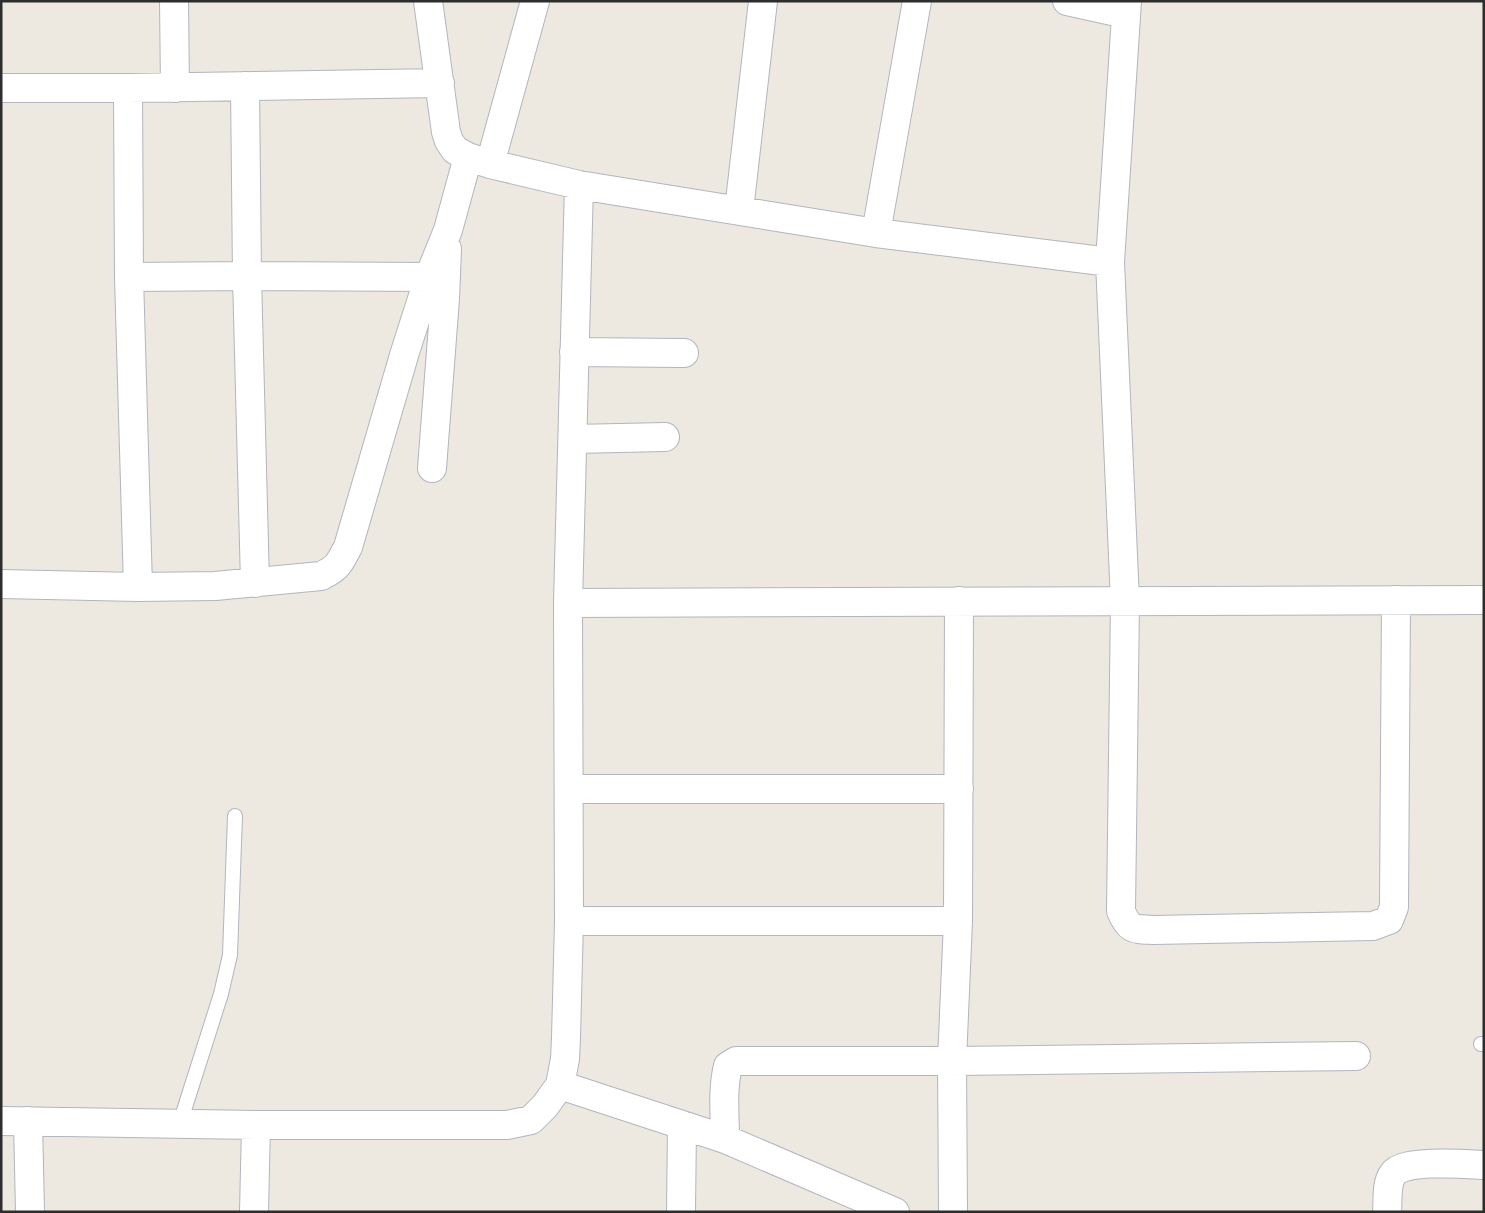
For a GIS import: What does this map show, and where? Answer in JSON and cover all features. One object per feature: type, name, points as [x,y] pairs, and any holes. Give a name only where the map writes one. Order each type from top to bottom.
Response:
[{"type":"street","points":[[174,1],[176,88]]},
{"type":"street","points":[[428,1],[446,132],[449,141],[456,150],[479,160],[578,185],[876,233],[1110,262]]},
{"type":"street","points":[[1,584],[138,587],[215,586],[321,576],[334,570],[348,547],[429,276],[479,160],[535,1]]},
{"type":"street","points":[[739,210],[764,1]]},
{"type":"street","points":[[876,233],[917,1]]},
{"type":"street","points":[[1067,1],[1126,8],[1110,262],[1125,601],[1120,911],[1125,922],[1136,929],[1153,930],[1373,926],[1389,920],[1394,907],[1396,600]]},
{"type":"street","points":[[1,88],[176,88],[440,83]]},
{"type":"street","points":[[245,86],[247,276],[255,583]]},
{"type":"street","points":[[128,88],[129,278],[138,587]]},
{"type":"street","points":[[1,1121],[256,1125],[507,1125],[531,1120],[545,1106],[560,1085],[565,1059],[569,921],[568,603],[578,185]]},
{"type":"street","points":[[432,468],[445,299],[448,230]]},
{"type":"street","points":[[129,278],[429,276]]},
{"type":"street","points":[[574,352],[684,354]]},
{"type":"street","points":[[573,439],[665,437]]},
{"type":"street","points":[[568,603],[1484,600]]},
{"type":"street","points":[[953,1212],[952,1061],[958,921],[959,601]]},
{"type":"street","points":[[569,789],[959,789]]},
{"type":"street","points":[[569,921],[958,921]]},
{"type":"street","points":[[725,1139],[724,1088],[728,1066],[736,1061],[952,1061],[1356,1056]]},
{"type":"street","points":[[560,1085],[725,1139],[895,1212]]},
{"type":"street","points":[[28,1121],[30,1212]]},
{"type":"street","points":[[254,1212],[256,1125]]},
{"type":"street","points":[[681,1212],[682,1125]]},
{"type":"street","points":[[1387,1212],[1389,1185],[1393,1173],[1403,1166],[1417,1164],[1484,1165]]},
{"type":"lane","points":[[180,1123],[221,994],[230,955],[235,816]]}]
